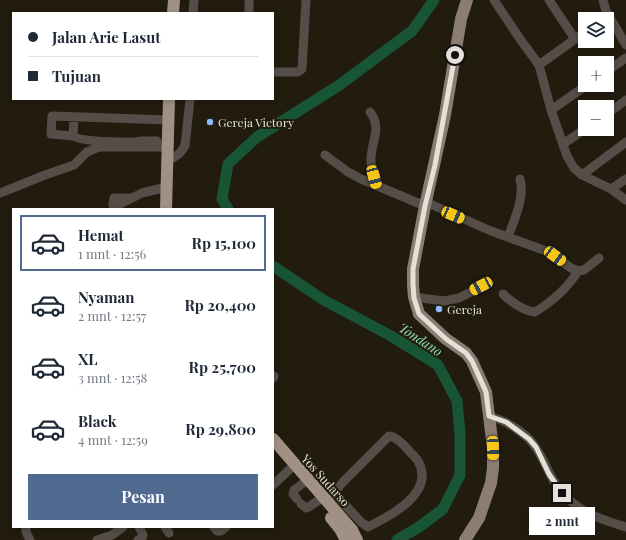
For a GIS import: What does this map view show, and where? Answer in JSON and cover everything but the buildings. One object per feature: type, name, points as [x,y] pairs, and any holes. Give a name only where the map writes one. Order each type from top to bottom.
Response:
[{"type":"highway","points":[[174,0],[174,12]]},
{"type":"highway","points":[[166,208],[169,100]]},
{"type":"highway","name":"Yos Sudarso","points":[[274,440],[352,530],[357,540]]},
{"type":"highway","name":"Yos Sudarso","points":[[274,449],[302,484],[325,498],[346,540]]},
{"type":"main road","points":[[464,540],[479,518],[492,483],[493,448],[486,392],[472,361],[466,353],[446,339],[419,314],[414,298],[413,269],[448,99],[461,19],[467,0]]},
{"type":"street","points":[[194,0],[194,12]]},
{"type":"street","points":[[249,0],[249,12]]},
{"type":"street","points":[[274,72],[298,72],[302,70],[306,0]]},
{"type":"street","points":[[494,0],[539,65],[551,110],[567,156],[574,168],[582,175],[611,189],[626,200]]},
{"type":"street","points":[[603,0],[605,12]]},
{"type":"street","points":[[551,1],[575,39]]},
{"type":"street","points":[[614,27],[625,41]]},
{"type":"street","points":[[539,65],[578,37]]},
{"type":"street","points":[[614,66],[626,58]]},
{"type":"street","points":[[551,110],[578,91]]},
{"type":"street","points":[[168,161],[179,154],[185,146],[190,100]]},
{"type":"street","points":[[614,109],[626,100]]},
{"type":"street","points":[[370,112],[377,126],[371,161],[376,186]]},
{"type":"street","points":[[167,144],[89,140],[76,138],[73,136],[51,134],[52,116],[168,120]]},
{"type":"street","points":[[73,136],[74,117]]},
{"type":"street","points":[[563,144],[578,134]]},
{"type":"street","points":[[582,175],[626,142]]},
{"type":"street","points":[[0,194],[45,175],[74,165],[87,152],[99,147],[167,144]]},
{"type":"street","points":[[325,155],[348,172],[376,186],[426,204],[491,232],[549,252],[571,268],[578,271],[584,270],[599,258]]},
{"type":"street","points":[[508,237],[520,202],[522,187],[520,179]]},
{"type":"street","points":[[611,189],[626,179]]},
{"type":"street","points":[[130,198],[142,193],[167,187]]},
{"type":"street","points":[[504,294],[514,303],[531,312],[535,312],[551,301],[570,284],[578,271]]},
{"type":"street","points":[[414,298],[444,301],[459,298],[489,282]]},
{"type":"street","points":[[489,416],[506,422],[529,439],[536,447],[549,474],[562,493],[578,508],[590,515],[626,527]]},
{"type":"street","points":[[302,484],[294,490],[293,494],[307,508],[325,498],[389,436],[394,436],[406,448],[418,461],[421,469],[421,485],[416,493],[400,509],[368,527],[325,498]]},
{"type":"street","points":[[274,484],[290,469]]},
{"type":"street","points":[[26,528],[26,532],[30,540]]},
{"type":"street","points":[[101,540],[118,532],[122,528]]},
{"type":"street","points":[[138,540],[142,538],[143,535],[140,528]]},
{"type":"street","points":[[215,528],[217,531],[221,531],[225,528]]},
{"type":"waterway","name":"Tondano","points":[[227,208],[222,199],[228,164],[257,137],[338,86],[412,31],[434,0]]},
{"type":"waterway","name":"Tondano","points":[[274,267],[322,299],[391,336],[438,365],[457,401],[460,434],[460,475],[443,509],[419,527],[397,540]]},
{"type":"place","name":"Gereja Victory","points":[[210,122]]},
{"type":"place","name":"Gereja","points":[[439,309]]},
{"type":"route","points":[[455,55],[445,115],[413,269],[414,298],[419,314],[446,339],[466,353],[472,361],[486,392],[489,416],[506,422],[529,439],[536,447],[549,474],[562,493]]}]
